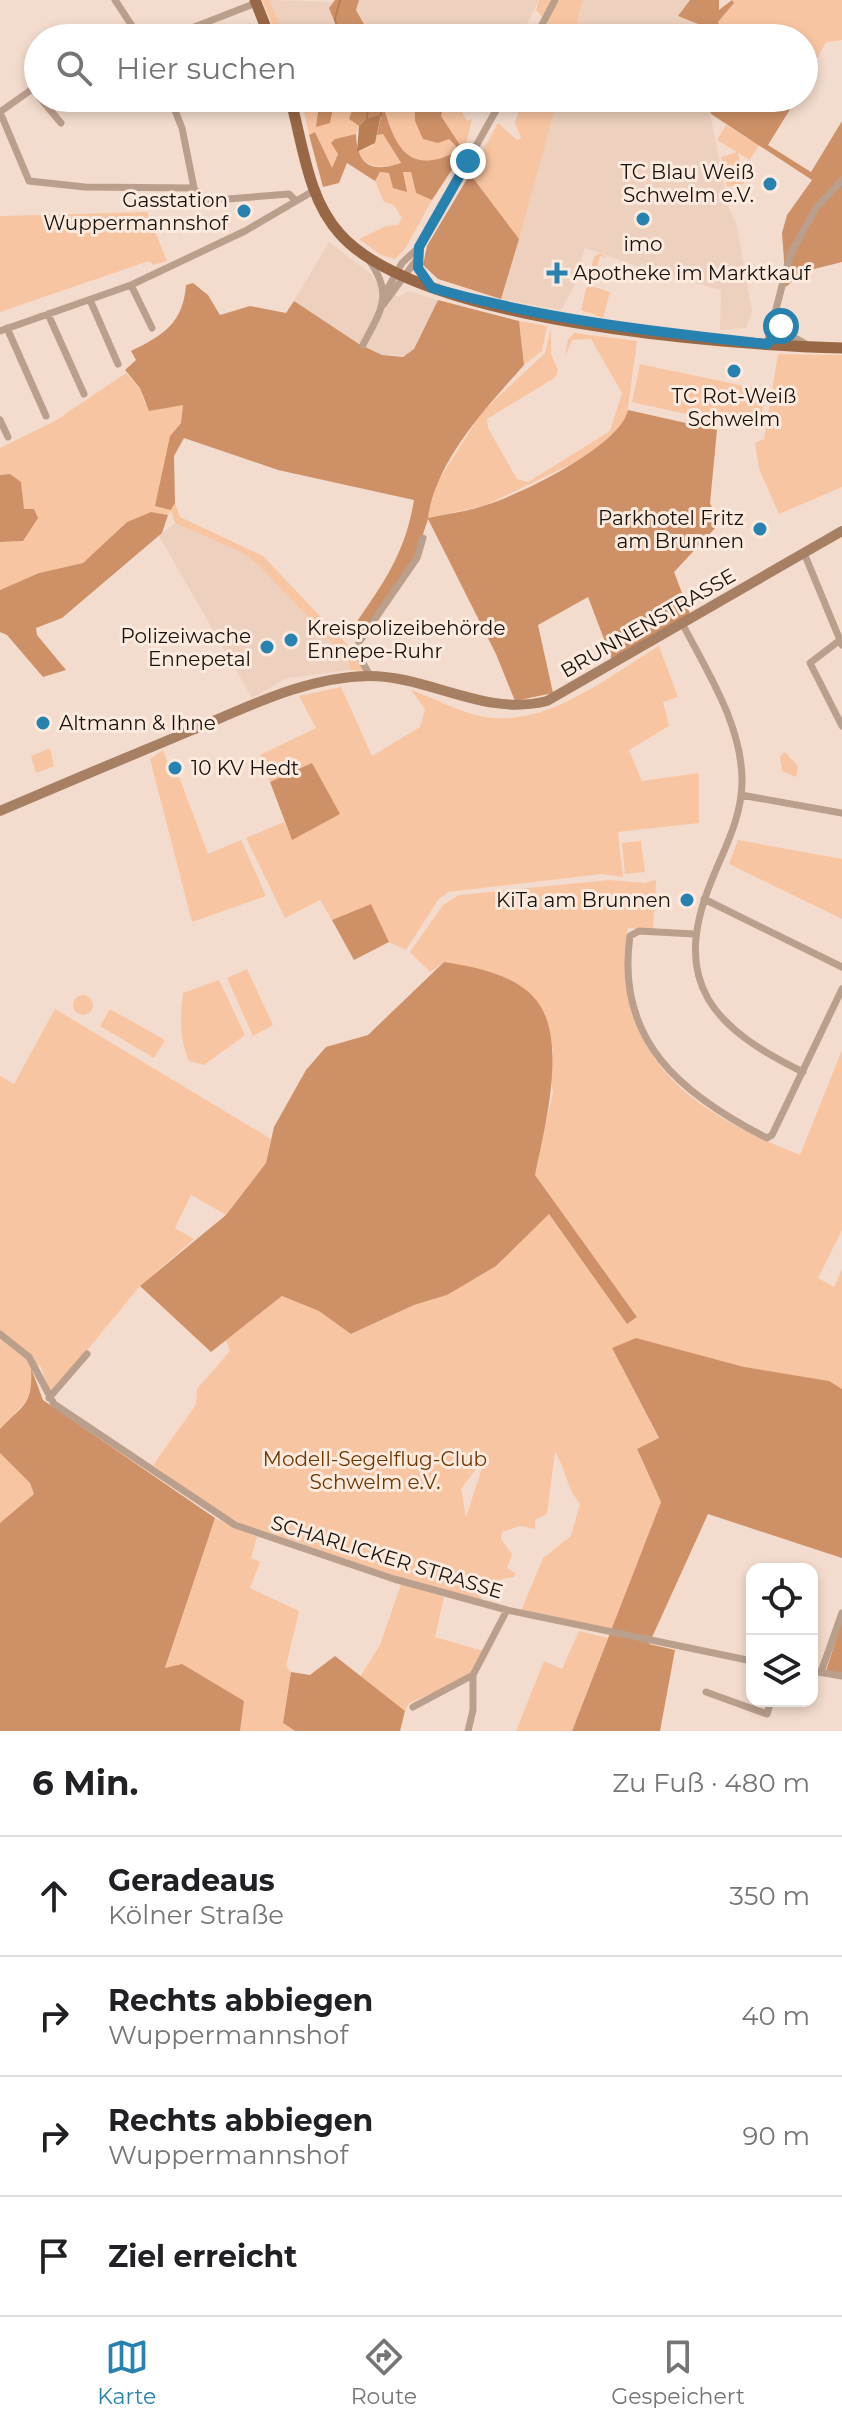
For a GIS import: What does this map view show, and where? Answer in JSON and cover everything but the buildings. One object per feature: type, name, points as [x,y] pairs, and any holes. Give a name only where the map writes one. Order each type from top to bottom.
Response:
[{"type":"main road","points":[[256,2],[265,24]]},
{"type":"main road","points":[[294,112],[315,190],[334,227],[366,256],[400,276],[432,288],[581,323],[767,344],[842,348]]},
{"type":"main road","name":"BRUNNENSTRASSE","points":[[0,811],[284,692],[333,679],[392,678],[466,699],[507,705],[547,701],[842,531]]},
{"type":"street","points":[[115,0],[131,24]]},
{"type":"street","points":[[542,24],[555,0]]},
{"type":"street","points":[[201,24],[256,2]]},
{"type":"street","points":[[24,99],[0,112],[29,181],[85,187],[194,188]]},
{"type":"street","points":[[52,112],[61,123]]},
{"type":"street","points":[[175,112],[187,146],[194,188],[203,201],[289,194],[296,201]]},
{"type":"street","points":[[363,345],[495,112]]},
{"type":"street","points":[[767,344],[781,280],[799,235],[816,208],[842,180]]},
{"type":"street","points":[[46,416],[3,329],[131,285],[226,241],[315,190]]},
{"type":"street","points":[[419,247],[420,272],[432,288]]},
{"type":"street","points":[[366,256],[381,279],[383,305]]},
{"type":"street","points":[[384,294],[417,257]]},
{"type":"street","points":[[131,285],[152,328]]},
{"type":"street","points":[[90,300],[118,364]]},
{"type":"street","points":[[775,313],[790,335],[814,348]]},
{"type":"street","points":[[48,314],[84,394]]},
{"type":"street","points":[[767,344],[778,334],[779,322]]},
{"type":"street","points":[[0,420],[8,437]]},
{"type":"street","points":[[370,676],[358,654],[359,642],[417,558],[423,538]]},
{"type":"street","points":[[804,553],[841,643],[810,663],[842,726]]},
{"type":"street","points":[[683,625],[714,684],[735,738],[741,795],[736,824],[704,899],[694,934],[696,968],[719,1014],[756,1046],[803,1072]]},
{"type":"street","points":[[741,795],[842,813]]},
{"type":"street","points":[[704,899],[842,967]]},
{"type":"street","points":[[694,934],[639,931],[630,936],[627,964],[632,1003],[656,1056],[698,1097],[767,1138],[772,1135],[842,989]]},
{"type":"street","points":[[0,1334],[29,1357],[49,1398],[87,1354]]},
{"type":"street","name":"SCHARLICKER STRASSE","points":[[49,1398],[235,1525],[394,1579],[507,1610],[746,1660]]},
{"type":"street","points":[[468,1731],[473,1710],[473,1675],[507,1610]]},
{"type":"street","points":[[818,1667],[842,1613]]},
{"type":"street","points":[[818,1671],[842,1676]]},
{"type":"street","points":[[413,1707],[473,1675]]},
{"type":"street","points":[[706,1692],[746,1706]]},
{"type":"street","points":[[748,1707],[767,1714],[769,1707]]},
{"type":"shaded area","points":[[269,0],[333,2],[329,8],[335,24],[280,24]]},
{"type":"shaded area","points":[[335,0],[359,0],[356,10],[364,24],[335,24],[329,8]]},
{"type":"shaded area","points":[[359,0],[539,0],[527,24],[364,24],[356,9]]},
{"type":"shaded area","points":[[583,0],[690,0],[697,24],[577,24]]},
{"type":"shaded area","points":[[690,0],[719,0],[719,10],[732,0],[734,3],[719,24],[698,24],[678,16]]},
{"type":"shaded area","points":[[318,112],[332,112],[330,123],[316,127]]},
{"type":"shaded area","points":[[351,112],[385,112],[401,147],[408,155],[427,161],[454,153],[456,146],[449,139],[438,143],[423,139],[415,121],[415,112],[442,112],[441,116],[464,151],[432,200],[416,193],[411,172],[403,172],[407,192],[393,188],[389,173],[380,172],[375,181],[347,163],[339,183],[323,187],[309,135],[315,132],[332,168],[338,154],[331,143],[335,139],[356,134],[359,153],[368,164],[382,167],[401,163],[383,134],[377,135],[381,116],[367,118],[359,126],[349,119]]},
{"type":"shaded area","points":[[554,112],[710,112],[729,209],[737,226],[752,312],[746,328],[720,330],[721,290],[663,275],[585,248],[574,286],[561,310],[501,299]]},
{"type":"shaded area","points":[[788,112],[768,145],[811,172],[842,121],[842,262],[802,272],[786,287],[782,233],[787,215],[812,180],[711,114]]},
{"type":"shaded area","points":[[381,115],[375,143],[357,152],[359,126],[367,118]]},
{"type":"shaded area","points":[[470,174],[519,239],[501,299],[438,279],[423,265],[427,246]]},
{"type":"shaded area","points":[[329,242],[372,275],[378,285],[399,297],[408,291],[438,300],[410,356],[382,355],[359,344],[294,301]]},
{"type":"shaded area","points":[[193,283],[208,295],[220,315],[250,306],[286,313],[294,301],[359,344],[382,355],[403,357],[414,349],[438,300],[519,321],[524,365],[479,417],[452,455],[433,497],[428,518],[483,506],[542,481],[607,439],[621,424],[628,410],[717,430],[710,503],[719,524],[674,572],[690,614],[612,660],[588,597],[538,625],[553,693],[515,701],[496,654],[428,519],[416,555],[364,635],[354,626],[399,552],[414,500],[278,470],[184,438],[174,456],[175,503],[171,510],[155,506],[170,436],[181,423],[183,405],[149,411],[140,388],[125,370],[136,360],[131,351],[170,326],[181,309],[186,285]]},
{"type":"shaded area","points":[[10,474],[21,482],[24,509],[34,509],[38,518],[23,541],[0,542],[0,475]]},
{"type":"shaded area","points":[[151,512],[168,515],[162,533],[62,618],[36,628],[37,635],[66,670],[43,677],[7,635],[0,632],[0,590],[39,573],[83,563],[127,522]]},
{"type":"shaded area","name":"Kreispolizeibehörde Ennepe-Ruhr","points":[[175,523],[243,553],[259,566],[349,660],[350,670],[287,678],[252,698],[159,536]]},
{"type":"shaded area","points":[[312,763],[340,814],[292,840],[270,782]]},
{"type":"shaded area","points":[[371,904],[389,942],[354,960],[332,920]]},
{"type":"shaded area","points":[[444,962],[509,979],[531,994],[539,1004],[547,1021],[552,1064],[548,1112],[535,1175],[637,1317],[627,1324],[549,1214],[496,1266],[447,1295],[414,1305],[351,1334],[319,1311],[282,1296],[211,1352],[140,1286],[226,1215],[266,1163],[274,1127],[306,1070],[326,1047],[368,1035]]},
{"type":"shaded area","points":[[636,1338],[744,1367],[829,1381],[842,1389],[842,1558],[708,1514],[649,1644],[675,1650],[660,1731],[572,1731],[661,1502],[637,1449],[659,1438],[612,1348]]},
{"type":"shaded area","points":[[31,1368],[43,1400],[215,1518],[165,1668],[182,1664],[244,1701],[240,1731],[0,1731],[0,1523],[34,1494],[30,1483],[0,1453],[0,1429],[25,1403],[30,1390]]},
{"type":"shaded area","points":[[842,1621],[842,1673],[826,1671]]},
{"type":"shaded area","points":[[335,1656],[405,1711],[400,1731],[295,1731],[283,1723],[291,1672],[310,1675]]},
{"type":"green space","points":[[262,0],[269,0],[280,24],[272,24]]},
{"type":"green space","points":[[539,0],[583,0],[577,24],[548,24],[536,10]]},
{"type":"green space","points":[[732,0],[842,0],[842,40],[826,42],[818,57],[818,24],[719,24]]},
{"type":"green space","points":[[304,112],[351,112],[349,119],[359,126],[356,134],[335,139],[338,154],[332,169],[315,132],[309,135]]},
{"type":"green space","points":[[384,112],[424,112],[456,146],[454,153],[439,159],[416,159],[401,147]]},
{"type":"green space","points":[[442,112],[462,112],[467,121],[472,119],[464,151],[441,116]]},
{"type":"green space","points":[[515,112],[554,112],[519,239],[470,174],[498,123],[517,140],[521,138],[515,123],[518,113]]},
{"type":"green space","points":[[726,125],[759,145],[750,160],[738,153],[744,184],[727,187],[721,157],[737,152],[717,140]]},
{"type":"green space","points":[[383,134],[401,164],[375,166],[364,160],[355,149],[358,152],[372,146],[377,135]]},
{"type":"green space","points":[[380,172],[390,173],[406,191],[403,172],[411,172],[416,193],[432,200],[405,249],[395,259],[381,255],[359,239],[386,226],[398,225],[402,218],[394,205],[384,202],[375,181]]},
{"type":"green space","points":[[147,212],[167,261],[153,265],[149,261],[0,312],[0,216]]},
{"type":"green space","points":[[600,253],[606,257],[600,256],[592,286],[610,292],[603,318],[581,310],[594,257]]},
{"type":"green space","points":[[519,321],[547,326],[542,351],[524,365]]},
{"type":"green space","points":[[551,329],[551,354],[558,370],[556,377],[487,419],[488,428],[517,479],[528,482],[610,431],[622,393],[591,339],[572,340],[565,357],[568,339],[575,333],[637,341],[626,422],[590,455],[484,506],[427,518],[437,483],[482,412],[545,353]]},
{"type":"green space","points":[[778,354],[842,355],[842,487],[779,514],[759,469],[755,443],[764,439]]},
{"type":"green space","points":[[640,364],[767,391],[758,430],[632,402]]},
{"type":"green space","points":[[126,373],[140,388],[145,404],[183,405],[181,423],[170,436],[171,510],[175,503],[180,517],[263,556],[357,655],[366,671],[350,670],[349,660],[259,566],[243,553],[175,523],[171,511],[168,515],[151,512],[127,522],[83,563],[39,573],[0,590],[0,542],[23,541],[24,510],[11,474],[0,475],[0,448],[55,421]]},
{"type":"green space","points":[[659,646],[678,697],[663,702],[669,726],[629,750],[642,781],[699,773],[699,823],[618,832],[623,877],[602,874],[448,892],[438,900],[406,950],[389,942],[371,904],[332,920],[320,900],[285,918],[246,838],[284,822],[292,839],[313,763],[270,782],[260,755],[316,728],[299,696],[341,687],[372,756],[420,727],[425,709],[411,690],[480,716],[504,718],[528,715],[574,698]]},
{"type":"green space","points":[[50,748],[54,766],[36,773],[31,756]]},
{"type":"green space","points":[[163,750],[169,766],[175,766],[208,854],[241,840],[266,896],[192,922],[150,759]]},
{"type":"green space","points":[[785,752],[798,766],[796,777],[782,771],[780,756]]},
{"type":"green space","points":[[738,840],[842,859],[842,919],[729,864]]},
{"type":"green space","points":[[641,841],[645,872],[625,874],[622,843]]},
{"type":"green space","name":"Modell-Segelflug-Club Schwelm e.V.","points":[[609,880],[644,883],[656,880],[653,930],[628,928],[627,974],[634,1013],[647,1046],[667,1074],[693,1098],[724,1119],[800,1155],[842,1050],[842,1230],[818,1278],[834,1287],[842,1269],[842,1389],[828,1381],[612,1348],[659,1439],[637,1450],[661,1502],[611,1632],[521,1611],[543,1558],[571,1536],[580,1504],[555,1451],[547,1514],[535,1520],[535,1529],[520,1526],[502,1532],[501,1539],[512,1554],[507,1568],[515,1573],[514,1577],[493,1583],[480,1600],[392,1575],[256,1528],[254,1530],[221,1513],[153,1465],[196,1405],[197,1389],[230,1351],[226,1340],[282,1296],[319,1311],[352,1334],[414,1305],[447,1295],[549,1214],[627,1324],[637,1317],[534,1175],[553,1092],[550,1075],[553,1049],[444,962],[430,972],[410,952],[443,905],[459,895]],"holes":[[[486,1456],[466,1517],[461,1489]]]},
{"type":"green space","points":[[247,969],[273,1025],[253,1036],[227,978]]},
{"type":"green space","points":[[219,980],[245,1035],[204,1065],[189,1061],[181,1027],[183,993]]},
{"type":"green space","points":[[79,995],[87,995],[93,1005],[87,1015],[79,1015],[73,1009],[73,1001]]},
{"type":"green space","points":[[55,1009],[271,1139],[266,1163],[226,1215],[191,1195],[175,1228],[194,1239],[140,1286],[51,1394],[40,1365],[31,1368],[28,1396],[0,1429],[0,1076],[14,1084]]},
{"type":"green space","points":[[110,1009],[165,1040],[154,1058],[100,1026]]},
{"type":"green space","points":[[0,1453],[30,1483],[34,1494],[0,1523]]},
{"type":"green space","points":[[215,1518],[257,1537],[251,1558],[260,1562],[250,1588],[299,1611],[286,1666],[291,1672],[283,1723],[295,1731],[240,1731],[244,1701],[165,1669]]},
{"type":"green space","points":[[401,1584],[444,1597],[435,1637],[483,1651],[471,1673],[457,1683],[409,1703],[405,1711],[360,1677],[380,1645]]},
{"type":"green space","points":[[579,1631],[608,1638],[572,1731],[516,1731],[544,1661],[562,1669]]},
{"type":"waterway","points":[[336,24],[340,0]]},
{"type":"waterway","points":[[367,118],[368,112]]},
{"type":"place","name":"TC Blau Weiß Schwelm e.V.","points":[[770,184]]},
{"type":"place","name":"Gasstation Wuppermannshof","points":[[244,211]]},
{"type":"place","name":"imo","points":[[643,219]]},
{"type":"place","name":"Apotheke im Marktkauf","points":[[557,273]]},
{"type":"place","name":"TC Rot-Weiß Schwelm","points":[[734,371]]},
{"type":"place","name":"Parkhotel Fritz am Brunnen","points":[[760,529]]},
{"type":"place","name":"Kreispolizeibehörde Ennepe-Ruhr","points":[[291,640]]},
{"type":"place","name":"Polizeiwache Ennepetal","points":[[267,647]]},
{"type":"place","name":"Altmann & Ihne","points":[[43,723]]},
{"type":"place","name":"10 KV Hedt","points":[[175,768]]},
{"type":"place","name":"KiTa am Brunnen","points":[[687,900]]},
{"type":"route","points":[[468,161],[419,247],[418,268],[432,288],[572,322],[707,340],[767,344],[778,334],[779,322],[781,326]]}]
